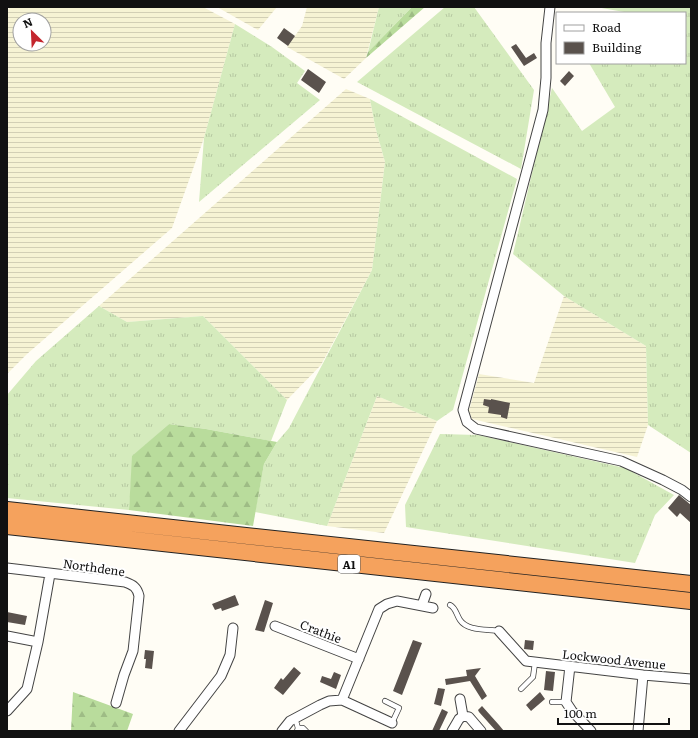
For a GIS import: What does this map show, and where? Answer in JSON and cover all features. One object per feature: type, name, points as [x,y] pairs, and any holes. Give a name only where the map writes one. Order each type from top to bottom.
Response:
[{"type":"highway","name":"A1","points":[[7,510],[691,584]]},
{"type":"highway","name":"A1","points":[[7,526],[691,601]]},
{"type":"street","points":[[550,7],[546,43],[546,78],[543,110],[463,410],[467,422],[476,429],[621,461],[663,480],[682,490],[691,497]]},
{"type":"street","name":"Northdene","points":[[7,568],[125,582],[137,590],[139,596],[133,651],[116,703]]},
{"type":"street","name":"Northdene","points":[[7,711],[27,689],[38,642],[50,574]]},
{"type":"street","points":[[422,605],[426,594]]},
{"type":"street","points":[[342,700],[379,609],[386,604],[397,601],[433,608]]},
{"type":"street","name":"Crathie","points":[[275,626],[359,659]]},
{"type":"street","points":[[179,731],[220,676],[230,655],[233,628]]},
{"type":"street","name":"Lockwood Avenue","points":[[499,631],[526,661],[643,675],[691,679]]},
{"type":"street","points":[[7,636],[38,642]]},
{"type":"street","points":[[570,666],[566,702],[572,711],[591,731]]},
{"type":"street","points":[[638,731],[643,675]]},
{"type":"street","points":[[460,699],[463,716]]},
{"type":"street","points":[[282,731],[290,721],[295,718],[329,701],[342,700],[392,723]]},
{"type":"street","points":[[452,731],[459,719],[463,716]]},
{"type":"street","points":[[463,716],[469,717],[481,731]]},
{"type":"lane","points":[[450,604],[466,627],[499,631]]},
{"type":"lane","points":[[521,689],[533,677],[535,663]]},
{"type":"lane","points":[[385,701],[399,708],[392,723]]},
{"type":"lane","points":[[552,702],[566,702]]},
{"type":"lane","points":[[295,718],[297,730],[303,728],[306,731]]},
{"type":"shaded area","points":[[10,7],[203,7],[235,24],[204,138],[172,228],[27,354],[7,374],[7,11]]},
{"type":"shaded area","points":[[217,7],[277,7],[258,30]]},
{"type":"shaded area","points":[[307,7],[379,7],[366,58],[344,79],[287,47],[302,26]]},
{"type":"shaded area","points":[[346,89],[370,99],[375,126],[385,162],[372,270],[321,365],[287,400],[203,316],[127,322],[99,306]]},
{"type":"shaded area","points":[[564,296],[646,346],[648,425],[637,457],[472,419],[469,411],[479,374],[534,383]]},
{"type":"shaded area","points":[[377,396],[437,421],[384,533],[327,526]]},
{"type":"green space","points":[[379,7],[412,7],[368,52]]},
{"type":"green space","points":[[412,7],[425,7],[366,58],[368,52]]},
{"type":"green space","points":[[445,7],[474,7],[534,90],[521,169],[357,82]]},
{"type":"green space","points":[[596,7],[691,7],[691,453],[648,425],[646,346],[564,296],[513,254],[552,88],[582,131],[615,107],[590,64],[686,64],[686,12],[624,12]]},
{"type":"green space","points":[[235,24],[272,47],[305,71],[297,83],[320,100],[199,202],[204,138]]},
{"type":"green space","points":[[370,99],[517,179],[453,410],[437,421],[377,396],[327,526],[255,512],[264,464],[277,442],[289,428],[372,270],[385,162],[375,126]]},
{"type":"green space","points":[[99,306],[127,322],[203,316],[287,400],[271,441],[169,424],[133,456],[129,510],[7,498],[7,395],[36,361]]},
{"type":"green space","points":[[169,424],[277,442],[264,464],[253,526],[129,510],[132,456]]},
{"type":"green space","points":[[440,434],[478,435],[625,468],[674,495],[655,515],[635,563],[406,527],[405,505]]},
{"type":"green space","points":[[73,692],[133,714],[127,731],[71,731]]},
{"type":"building","points":[[284,28],[295,36],[288,46],[277,38]]},
{"type":"building","points":[[516,44],[526,58],[534,53],[537,58],[524,66],[511,47]]},
{"type":"building","points":[[308,69],[326,82],[319,93],[301,80]]},
{"type":"building","points":[[569,71],[574,76],[565,86],[560,81]]},
{"type":"building","points":[[484,399],[510,403],[507,419],[501,417],[501,415],[488,413],[489,407],[483,405]]},
{"type":"building","points":[[679,495],[691,505],[691,523],[680,513],[677,517],[668,508]]},
{"type":"building","points":[[235,595],[239,605],[222,611],[221,608],[215,610],[212,604]]},
{"type":"building","points":[[265,600],[273,603],[264,632],[255,630]]},
{"type":"building","points":[[7,612],[27,616],[25,625],[7,622]]},
{"type":"building","points":[[413,640],[422,643],[402,695],[393,691]]},
{"type":"building","points":[[525,640],[534,641],[533,650],[524,649]]},
{"type":"building","points":[[145,650],[154,651],[152,669],[145,668]]},
{"type":"building","points":[[294,667],[301,673],[283,695],[274,688],[281,678],[283,680]]},
{"type":"building","points":[[481,668],[475,676],[487,696],[482,700],[470,681],[446,685],[445,679],[467,676],[466,670]]},
{"type":"building","points":[[546,671],[555,672],[553,691],[544,690]]},
{"type":"building","points":[[334,672],[341,675],[336,689],[320,682],[322,676],[331,679]]},
{"type":"building","points":[[438,688],[445,689],[441,706],[434,704]]},
{"type":"building","points":[[540,692],[545,699],[531,711],[526,705]]},
{"type":"building","points":[[482,706],[504,731],[496,731],[479,712],[478,710]]},
{"type":"building","points":[[442,709],[448,712],[439,731],[432,731]]}]
